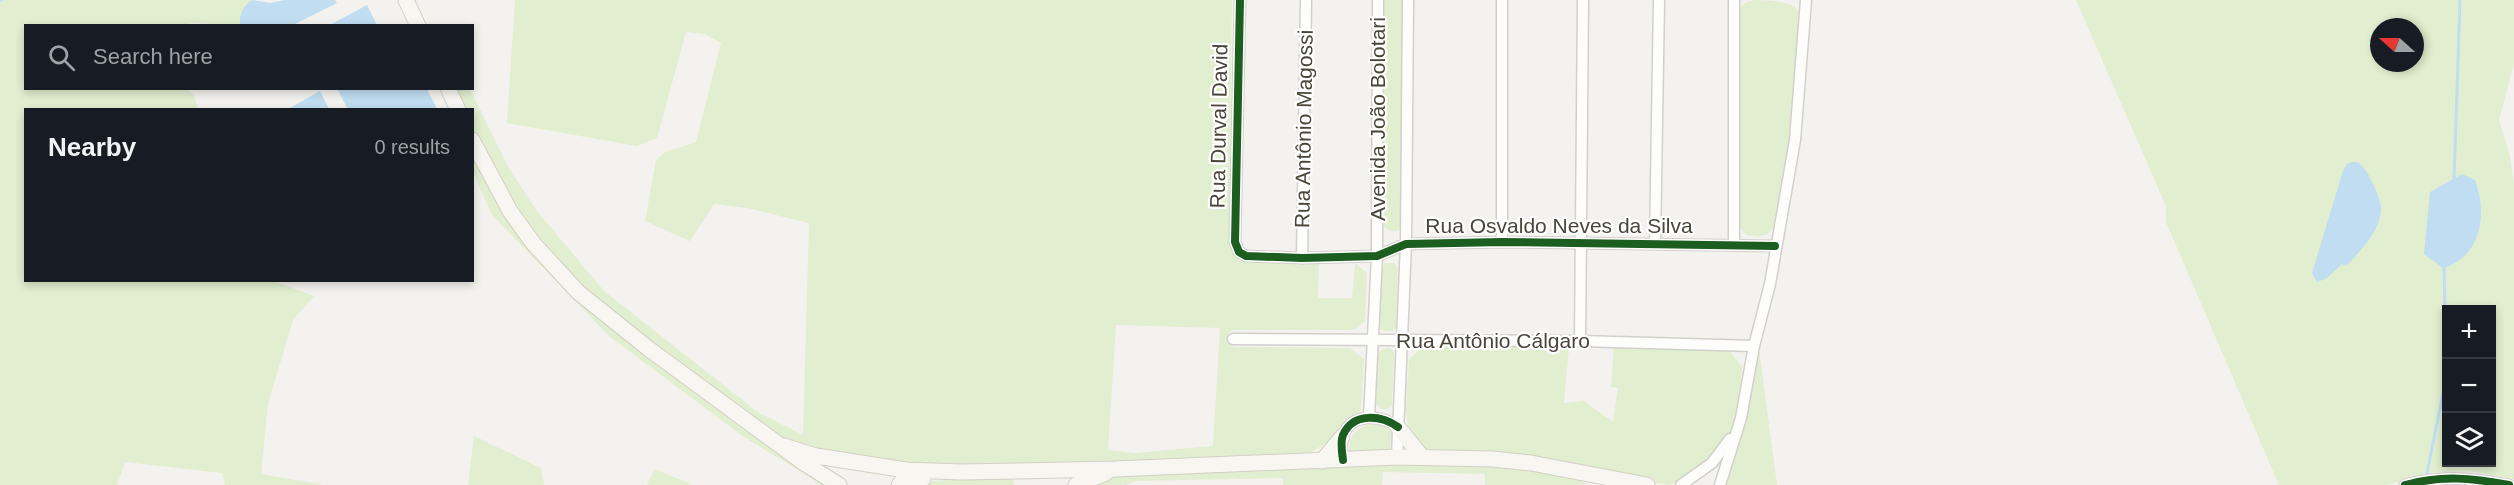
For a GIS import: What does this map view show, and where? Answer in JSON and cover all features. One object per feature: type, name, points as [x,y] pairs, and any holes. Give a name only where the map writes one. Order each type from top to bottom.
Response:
[{"type":"main road","points":[[406,0],[417,24]]},
{"type":"main road","points":[[449,90],[457,108]]},
{"type":"main road","points":[[474,144],[516,219],[533,243],[578,292],[649,349],[837,485]]},
{"type":"main road","points":[[1398,427],[1422,457]]},
{"type":"main road","points":[[1322,461],[1342,437]]},
{"type":"main road","points":[[784,446],[816,456],[906,470],[961,472],[1017,478],[1115,469],[1422,457],[1492,459],[1647,485]]},
{"type":"main road","points":[[1076,485],[1115,469]]},
{"type":"main road","points":[[1568,471],[1598,485]]},
{"type":"main road","points":[[899,485],[903,480],[946,478],[961,472]]},
{"type":"street","name":"Rua Durval David","points":[[1239,252],[1234,242],[1240,0]]},
{"type":"street","name":"Rua Antônio Magossi","points":[[1302,258],[1306,0]]},
{"type":"street","name":"Avenida João Bolotari","points":[[1369,417],[1377,256],[1378,0]]},
{"type":"street","name":"Avenida João Bolotari","points":[[1397,457],[1406,244],[1408,0]]},
{"type":"street","points":[[1502,0],[1502,242]]},
{"type":"street","points":[[1580,341],[1583,0]]},
{"type":"street","points":[[1655,243],[1659,0]]},
{"type":"street","points":[[1734,0],[1734,245]]},
{"type":"street","points":[[1720,485],[1741,417],[1754,346],[1770,284],[1795,140],[1806,0]]},
{"type":"street","name":"Rua Osvaldo Neves da Silva","points":[[1239,252],[1246,256],[1302,258],[1377,256],[1406,244],[1502,242],[1580,245],[1655,243],[1775,246]]},
{"type":"street","name":"Rua Antônio Cálgaro","points":[[1233,339],[1580,341],[1754,346]]},
{"type":"street","points":[[1343,460],[1342,437],[1348,428],[1358,421],[1369,417],[1385,418],[1398,427]]},
{"type":"street","points":[[1681,485],[1712,463],[1728,444],[1741,417]]},
{"type":"street","points":[[2405,485],[2427,480],[2468,477],[2509,485]]},
{"type":"green space","points":[[0,0],[253,0],[243,11],[240,24],[24,24],[24,90],[188,90],[194,95],[198,108],[24,108],[24,282],[277,282],[314,296],[293,320],[268,404],[261,474],[323,485],[225,485],[222,473],[125,462],[117,485],[0,485]]},
{"type":"green space","points":[[515,0],[1232,0],[1229,242],[1233,255],[1241,262],[1319,263],[1318,298],[1352,298],[1355,263],[1367,273],[1365,321],[1354,330],[1234,330],[1228,333],[1228,341],[1234,347],[1350,348],[1364,359],[1359,414],[1328,442],[1306,455],[961,471],[795,448],[580,289],[535,239],[474,135],[474,108],[461,108],[452,90],[470,90],[508,167],[537,211],[604,291],[759,413],[803,435],[809,223],[747,208],[714,204],[690,241],[645,221],[656,160],[665,152],[696,142],[721,43],[705,34],[686,32],[657,138],[637,146],[507,123]],"holes":[[[1116,325],[1220,328],[1213,446],[1134,453],[1108,450]]]},
{"type":"green space","points":[[1384,0],[1402,0],[1402,228],[1395,231],[1384,227]]},
{"type":"green space","points":[[1755,0],[1787,4],[1797,9],[1800,14],[1789,139],[1775,224],[1770,232],[1760,236],[1746,235],[1739,226],[1739,20],[1740,8],[1746,2]]},
{"type":"green space","points":[[2076,0],[2514,0],[2514,64],[2499,120],[2510,156],[2514,185],[2514,479],[2469,471],[2427,473],[2388,485],[2279,485],[2166,222],[2166,206]],"holes":[[[2462,174],[2479,190],[2480,228],[2430,192]]]},
{"type":"green space","points":[[474,151],[530,245],[828,485],[818,485],[813,479],[744,437],[609,336],[492,215],[474,174]]},
{"type":"green space","points":[[1385,263],[1394,263],[1398,268],[1396,328],[1392,331],[1383,331],[1378,326],[1382,268]]},
{"type":"green space","points":[[1425,345],[1569,347],[1564,403],[1584,401],[1613,422],[1618,388],[1611,387],[1614,348],[1729,350],[1742,367],[1737,414],[1727,437],[1711,457],[1670,485],[1424,450],[1409,430],[1406,410],[1409,359]]},
{"type":"green space","points":[[1390,348],[1394,352],[1392,405],[1388,409],[1381,409],[1376,403],[1378,354],[1383,349]]},
{"type":"green space","points":[[1759,349],[1777,485],[1724,485]]},
{"type":"green space","points":[[1371,423],[1388,426],[1391,434],[1389,452],[1349,455],[1350,443],[1354,434]]},
{"type":"green space","points":[[474,436],[541,468],[544,485],[468,485]]},
{"type":"green space","points":[[1491,463],[1568,476],[1589,485],[1485,485],[1485,474],[1383,472],[1382,485],[1283,485],[1283,478],[1135,481],[1126,485],[1090,485],[1117,474],[1319,465]]},
{"type":"green space","points":[[655,469],[692,485],[647,485]]},
{"type":"green space","points":[[962,478],[1009,478],[1014,485],[904,485]]},
{"type":"water","points":[[253,0],[270,3],[285,0],[335,0],[337,3],[295,24],[240,24],[242,11]]},
{"type":"water","points":[[367,5],[376,24],[332,24]]},
{"type":"water","points":[[338,90],[428,90],[436,108],[347,108]]},
{"type":"water","points":[[320,91],[328,108],[290,108]]},
{"type":"water","points":[[2358,162],[2366,170],[2378,195],[2381,209],[2378,225],[2369,240],[2346,266],[2342,264],[2327,278],[2317,282],[2312,273],[2343,171],[2347,164]]},
{"type":"water","points":[[2462,174],[2475,180],[2479,193],[2481,220],[2478,233],[2466,254],[2443,268],[2424,254],[2430,192]]},
{"type":"waterway","points":[[2454,181],[2460,0]]},
{"type":"waterway","points":[[2444,265],[2445,305]]},
{"type":"waterway","points":[[2427,473],[2442,398]]},
{"type":"cycle path","points":[[1240,0],[1235,242],[1239,252],[1246,256],[1302,258],[1377,256],[1406,244],[1502,242],[1775,246]]},
{"type":"cycle path","points":[[1343,460],[1342,438],[1353,422],[1376,418],[1398,427]]},
{"type":"cycle path","points":[[2405,485],[2432,480],[2457,479],[2509,485]]}]
